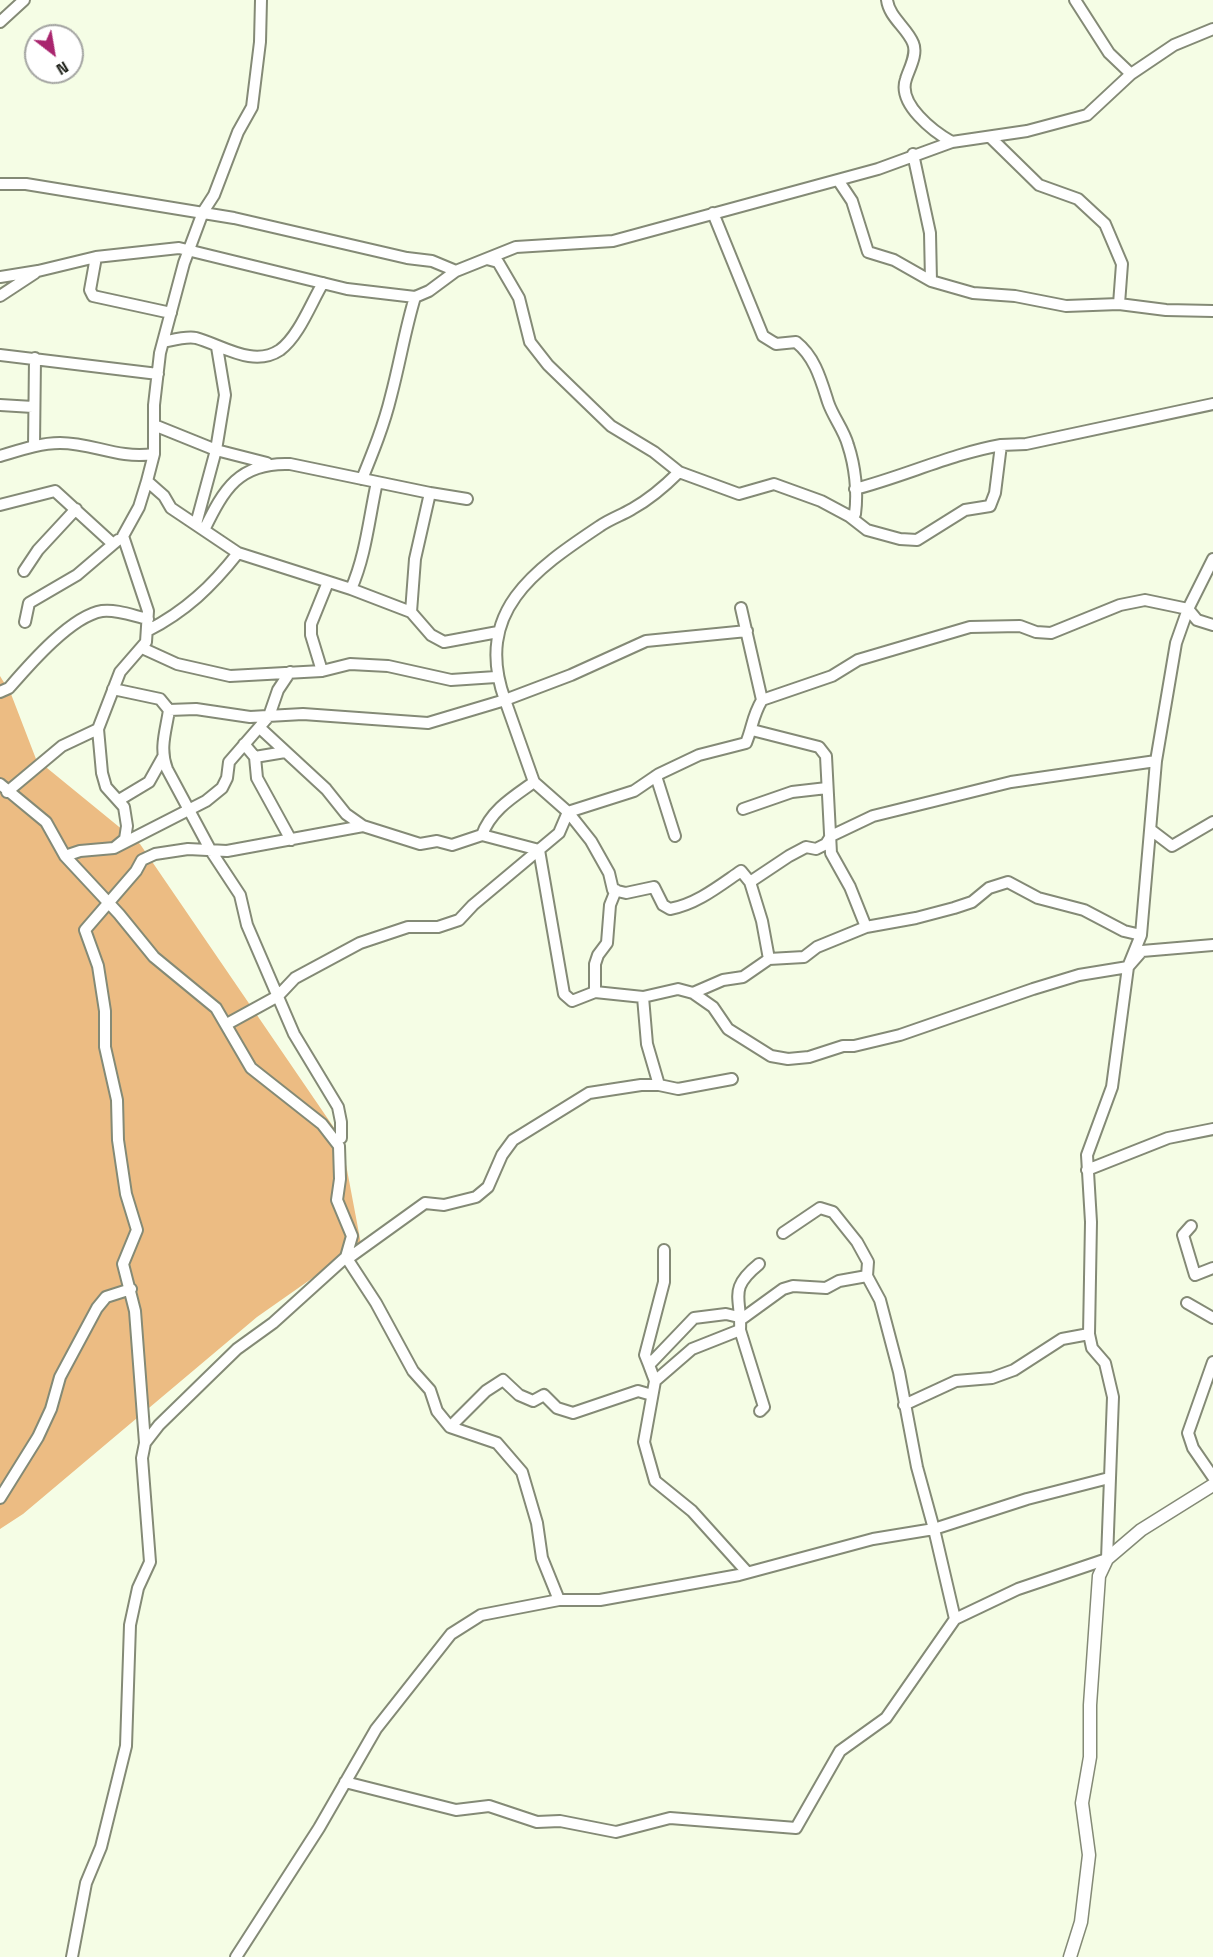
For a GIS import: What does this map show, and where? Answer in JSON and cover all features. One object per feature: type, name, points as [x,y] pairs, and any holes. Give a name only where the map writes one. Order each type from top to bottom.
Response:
[{"type":"street","points":[[0,22],[24,0]]},
{"type":"street","points":[[25,622],[30,603],[77,575],[123,536],[139,507],[154,454],[158,374],[163,342],[184,263],[191,250],[202,212],[214,195],[238,132],[252,107],[260,42],[261,0]]},
{"type":"street","points":[[887,0],[915,45],[912,66],[905,81],[906,93],[930,129],[952,142]]},
{"type":"street","points":[[1076,0],[1109,53],[1131,74]]},
{"type":"street","points":[[0,277],[38,271],[96,257],[178,248],[323,283],[416,297],[429,291],[456,271],[516,247],[613,241],[878,169],[913,154],[952,142],[990,137],[1087,115],[1131,74],[1174,45],[1213,29]]},
{"type":"street","points":[[990,137],[1039,185],[1078,200],[1106,224],[1122,264],[1119,304]]},
{"type":"street","points":[[913,154],[930,233],[931,281]]},
{"type":"street","points":[[838,180],[852,201],[868,252],[894,260],[931,281],[973,293],[1015,296],[1066,306],[1119,304],[1166,310],[1213,311]]},
{"type":"street","points":[[0,184],[26,184],[202,212],[407,258],[432,261],[456,271]]},
{"type":"street","points":[[713,213],[763,336],[776,344],[796,342],[808,351],[834,417],[848,443],[855,489],[855,514],[849,516]]},
{"type":"street","points":[[96,257],[90,290],[93,296],[171,313]]},
{"type":"street","points":[[487,259],[498,262],[519,298],[530,342],[548,365],[611,426],[654,452],[679,472],[739,494],[774,484],[821,501],[849,516],[867,530],[889,538],[916,540],[965,510],[990,506],[995,493],[1001,445]]},
{"type":"street","points":[[0,296],[38,271]]},
{"type":"street","points":[[163,342],[194,338],[258,358],[280,350],[294,333],[323,283]]},
{"type":"street","points":[[362,479],[378,441],[392,396],[403,334],[416,297]]},
{"type":"street","points":[[200,527],[225,394],[217,347]]},
{"type":"street","points":[[0,355],[158,374]]},
{"type":"street","points":[[34,446],[35,358]]},
{"type":"street","points":[[855,489],[899,478],[918,467],[938,464],[979,448],[1026,444],[1213,404]]},
{"type":"street","points":[[0,405],[33,407]]},
{"type":"street","points":[[154,425],[216,450],[267,463],[290,464],[467,499]]},
{"type":"street","points":[[0,456],[34,446],[62,443],[132,457],[154,454]]},
{"type":"street","points":[[200,527],[229,486],[267,463]]},
{"type":"street","points":[[679,472],[657,494],[598,527],[526,583],[508,604],[498,632],[495,658],[496,676],[534,782],[568,812],[591,841],[609,873],[613,890],[626,893],[654,887],[663,905],[670,909],[685,906],[699,899],[741,871],[750,882],[762,921],[769,959]]},
{"type":"street","points":[[147,481],[164,496],[171,508],[238,553],[351,589],[411,612],[431,635],[444,642],[498,632]]},
{"type":"street","points":[[351,589],[366,549],[365,538],[378,482]]},
{"type":"street","points":[[0,505],[55,491],[113,544]]},
{"type":"street","points":[[411,612],[415,559],[430,493]]},
{"type":"street","points":[[24,571],[38,550],[76,509]]},
{"type":"street","points":[[114,848],[125,839],[127,826],[124,807],[106,787],[102,773],[98,729],[120,672],[146,642],[148,625],[148,611],[123,536]]},
{"type":"street","points":[[0,692],[9,688],[58,636],[91,614],[103,610],[148,625],[175,616],[216,581],[238,553]]},
{"type":"street","points":[[1070,1957],[1081,1922],[1089,1855],[1082,1803],[1090,1757],[1090,1705],[1099,1576],[1107,1558],[1113,1397],[1105,1363],[1092,1348],[1089,1334],[1091,1222],[1086,1170],[1088,1155],[1112,1088],[1128,967],[1141,934],[1156,761],[1176,643],[1188,609],[1213,559]]},
{"type":"street","points":[[322,671],[311,635],[311,624],[328,582]]},
{"type":"street","points":[[227,1024],[278,996],[295,978],[360,943],[408,927],[438,927],[459,920],[473,905],[559,833],[568,812],[634,791],[656,776],[699,755],[747,743],[752,730],[752,717],[762,700],[832,676],[858,660],[970,627],[1020,626],[1036,633],[1051,633],[1119,605],[1145,600],[1188,609],[1197,620],[1213,625]]},
{"type":"street","points":[[741,608],[762,700]]},
{"type":"street","points":[[169,710],[196,709],[229,716],[303,714],[428,723],[505,700],[571,675],[646,641],[747,631]]},
{"type":"street","points":[[142,648],[177,664],[231,676],[322,671],[350,664],[388,666],[451,680],[496,676]]},
{"type":"street","points":[[65,856],[80,851],[114,848],[206,801],[222,788],[227,778],[229,762],[269,716],[279,690],[290,672]]},
{"type":"street","points":[[113,689],[160,699],[169,710]]},
{"type":"street","points":[[169,710],[163,740],[163,757],[211,851],[240,895],[247,925],[294,1034],[338,1107],[341,1122],[340,1138]]},
{"type":"street","points":[[260,728],[326,789],[346,814],[363,826],[420,843],[437,841],[453,845],[482,834],[539,850]]},
{"type":"street","points":[[98,729],[62,746],[4,788],[46,822],[65,856],[109,903],[154,957],[216,1008],[251,1068],[322,1124],[339,1146],[340,1179],[337,1200],[352,1236],[346,1257],[376,1303],[413,1371],[430,1390],[437,1411],[450,1427],[497,1443],[522,1472],[537,1522],[542,1558],[559,1600]]},
{"type":"street","points":[[752,730],[819,747],[826,756],[831,853],[850,887],[866,927]]},
{"type":"street","points":[[244,744],[255,757],[258,778],[291,840]]},
{"type":"street","points":[[255,757],[285,752]]},
{"type":"street","points":[[119,800],[149,782],[163,757]]},
{"type":"street","points":[[750,882],[789,856],[806,847],[816,849],[826,844],[831,836],[873,816],[922,802],[967,795],[1011,782],[1156,761]]},
{"type":"street","points":[[656,776],[675,836]]},
{"type":"street","points":[[482,834],[495,812],[534,782]]},
{"type":"street","points":[[743,809],[792,792],[827,788]]},
{"type":"street","points":[[1151,830],[1172,846],[1213,822]]},
{"type":"street","points":[[72,1957],[86,1882],[101,1847],[126,1746],[130,1625],[138,1588],[150,1562],[142,1458],[145,1443],[138,1344],[130,1289],[123,1263],[137,1230],[126,1194],[118,1140],[117,1100],[105,1047],[105,1011],[98,966],[85,930],[118,889],[136,871],[142,860],[155,854],[188,849],[211,851],[263,846],[363,826]]},
{"type":"street","points":[[539,850],[564,994],[572,1001],[595,992],[643,997],[678,989],[693,993],[713,1007],[728,1029],[771,1056],[788,1059],[809,1057],[843,1046],[882,1040],[1079,975],[1128,967],[1142,951],[1213,945]]},
{"type":"street","points":[[693,993],[723,980],[743,977],[769,959],[804,957],[817,947],[866,927],[916,918],[972,902],[988,888],[1008,882],[1038,898],[1084,910],[1124,931],[1141,934]]},
{"type":"street","points":[[595,992],[596,964],[607,943],[610,905],[616,890]]},
{"type":"street","points":[[643,997],[647,1044],[659,1085]]},
{"type":"street","points":[[145,1443],[159,1425],[237,1349],[273,1323],[346,1257],[350,1257],[425,1203],[444,1205],[476,1197],[488,1187],[502,1155],[513,1140],[589,1093],[659,1085],[678,1089],[732,1079]]},
{"type":"street","points":[[1086,1170],[1168,1138],[1213,1129]]},
{"type":"street","points":[[783,1233],[820,1208],[833,1212],[857,1242],[868,1262],[867,1276],[880,1300],[899,1372],[917,1467],[955,1619]]},
{"type":"street","points":[[1191,1226],[1183,1235],[1196,1275],[1213,1268]]},
{"type":"street","points":[[664,1250],[664,1282],[645,1355],[655,1381],[644,1443],[656,1481],[692,1511],[747,1572]]},
{"type":"street","points":[[759,1264],[740,1284],[736,1296],[741,1317],[740,1330],[764,1407],[760,1411]]},
{"type":"street","points":[[649,1365],[694,1318],[726,1314],[741,1317],[783,1289],[793,1286],[826,1288],[839,1281],[867,1276]]},
{"type":"street","points":[[0,1498],[38,1437],[51,1409],[60,1377],[97,1308],[106,1297],[130,1289]]},
{"type":"street","points":[[1187,1303],[1213,1318]]},
{"type":"street","points":[[655,1381],[692,1348],[740,1330]]},
{"type":"street","points":[[904,1405],[956,1381],[992,1378],[1014,1370],[1062,1339],[1089,1334]]},
{"type":"street","points":[[1213,1362],[1188,1433],[1193,1448],[1213,1477]]},
{"type":"street","points":[[450,1427],[486,1391],[502,1380],[519,1395],[533,1401],[544,1395],[557,1408],[573,1413],[638,1391],[652,1395]]},
{"type":"street","points":[[236,1957],[319,1828],[376,1729],[452,1634],[481,1615],[559,1600],[600,1600],[747,1572],[817,1556],[873,1539],[934,1529],[1027,1498],[1109,1478]]},
{"type":"street","points":[[345,1782],[456,1810],[489,1806],[511,1811],[537,1822],[560,1821],[616,1832],[670,1818],[796,1828],[840,1751],[886,1718],[955,1619],[1018,1589],[1107,1558],[1141,1530],[1213,1485]]},
{"type":"shaded area","points":[[0,676],[11,694],[36,759],[140,844],[341,1138],[361,1244],[257,1317],[23,1514],[0,1529]]}]
